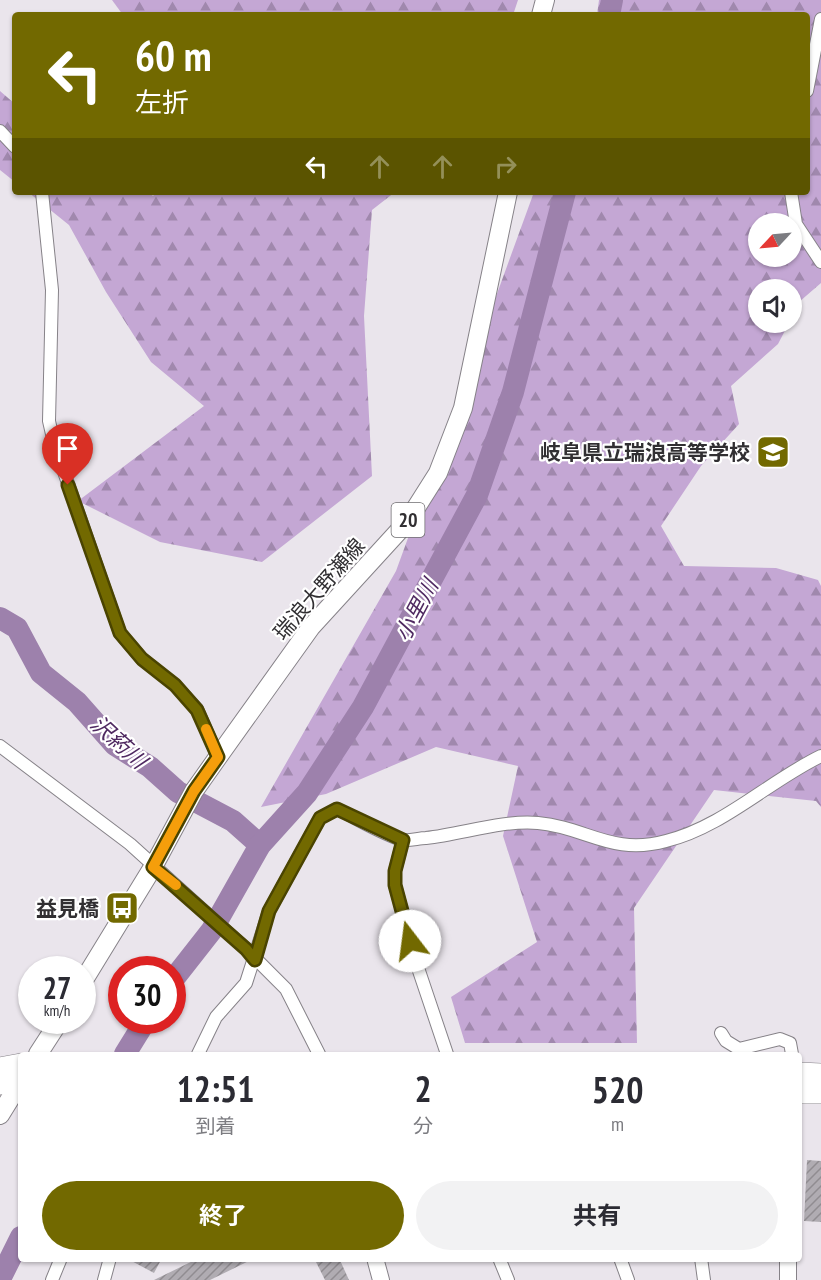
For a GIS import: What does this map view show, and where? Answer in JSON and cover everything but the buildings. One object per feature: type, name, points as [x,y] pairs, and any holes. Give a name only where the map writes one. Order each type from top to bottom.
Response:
[{"type":"highway","points":[[0,1068],[18,1065]]},
{"type":"highway","points":[[802,1073],[821,1074]]},
{"type":"highway","points":[[0,1084],[18,1081]]},
{"type":"highway","points":[[802,1093],[821,1093]]},
{"type":"main road","name":"瑞浪大野瀬線","points":[[96,960],[153,867],[194,791],[311,627],[407,522],[438,473],[463,408],[507,195]]},
{"type":"main road","points":[[39,1052],[51,1034]]},
{"type":"main road","points":[[0,1115],[18,1085]]},
{"type":"street","points":[[810,76],[821,19]]},
{"type":"street","points":[[0,131],[12,144]]},
{"type":"street","points":[[42,195],[52,290],[50,421],[54,443],[120,633],[142,659],[175,685],[197,710],[218,757]]},
{"type":"street","points":[[791,195],[796,224],[821,262]]},
{"type":"street","points":[[0,746],[130,844],[246,949],[286,989],[318,1052]]},
{"type":"street","points":[[199,1052],[216,1017],[246,983],[269,911],[320,818],[337,809],[403,840],[446,836],[498,825],[537,823],[560,827],[597,840],[639,847],[668,841],[700,828],[798,767],[821,756]]},
{"type":"street","points":[[403,840],[395,871],[395,885],[415,959],[446,1052]]},
{"type":"street","points":[[721,1033],[726,1041],[739,1049],[786,1040],[790,1043],[792,1052]]},
{"type":"street","points":[[52,1280],[59,1262]]},
{"type":"street","points":[[104,1280],[109,1262]]},
{"type":"street","points":[[376,1262],[381,1280]]},
{"type":"street","points":[[501,1262],[508,1280]]},
{"type":"street","points":[[621,1262],[628,1280]]},
{"type":"street","points":[[702,1262],[704,1280]]},
{"type":"street","points":[[788,1262],[788,1280]]},
{"type":"green space","points":[[112,0],[518,0],[514,12],[121,12]]},
{"type":"green space","points":[[599,0],[821,0],[821,283],[802,299],[802,279],[748,279],[748,333],[784,333],[778,344],[731,386],[739,424],[701,466],[661,526],[684,566],[776,568],[818,580],[821,586],[821,807],[816,801],[714,790],[634,908],[637,1043],[465,1043],[451,997],[537,942],[503,836],[518,766],[436,747],[326,794],[261,807],[396,571],[533,195],[810,195],[810,12],[597,12]]},
{"type":"green space","points":[[0,91],[12,101],[12,180],[0,170]]},
{"type":"green space","points":[[32,195],[391,195],[372,210],[364,316],[372,476],[262,562],[160,542],[78,501],[204,406],[151,362],[106,292],[69,225]]},
{"type":"waterway","name":"小里川","points":[[610,12],[612,0]]},
{"type":"waterway","name":"小里川","points":[[186,963],[212,930],[260,845],[307,793],[363,707],[477,495],[513,392],[564,195]]},
{"type":"waterway","name":"沢葯川","points":[[0,618],[17,628],[41,673],[77,702],[115,745],[150,767],[178,792],[233,821],[260,845]]},
{"type":"waterway","name":"小里川","points":[[126,1052],[137,1034]]},
{"type":"waterway","name":"小里川","points":[[0,1279],[18,1243]]},
{"type":"slow traffic","points":[[176,885],[153,867],[194,791],[218,757],[206,729]]},
{"type":"place","name":"岐阜県立瑞浪高等学校","points":[[773,452]]},
{"type":"place","name":"益見橋","points":[[122,908]]},
{"type":"route","points":[[68,485],[120,633],[142,659],[175,685],[197,710],[218,757],[194,791],[153,867],[187,895],[255,960],[269,911],[320,818],[337,809],[403,840],[395,871],[395,885],[410,941]]}]
